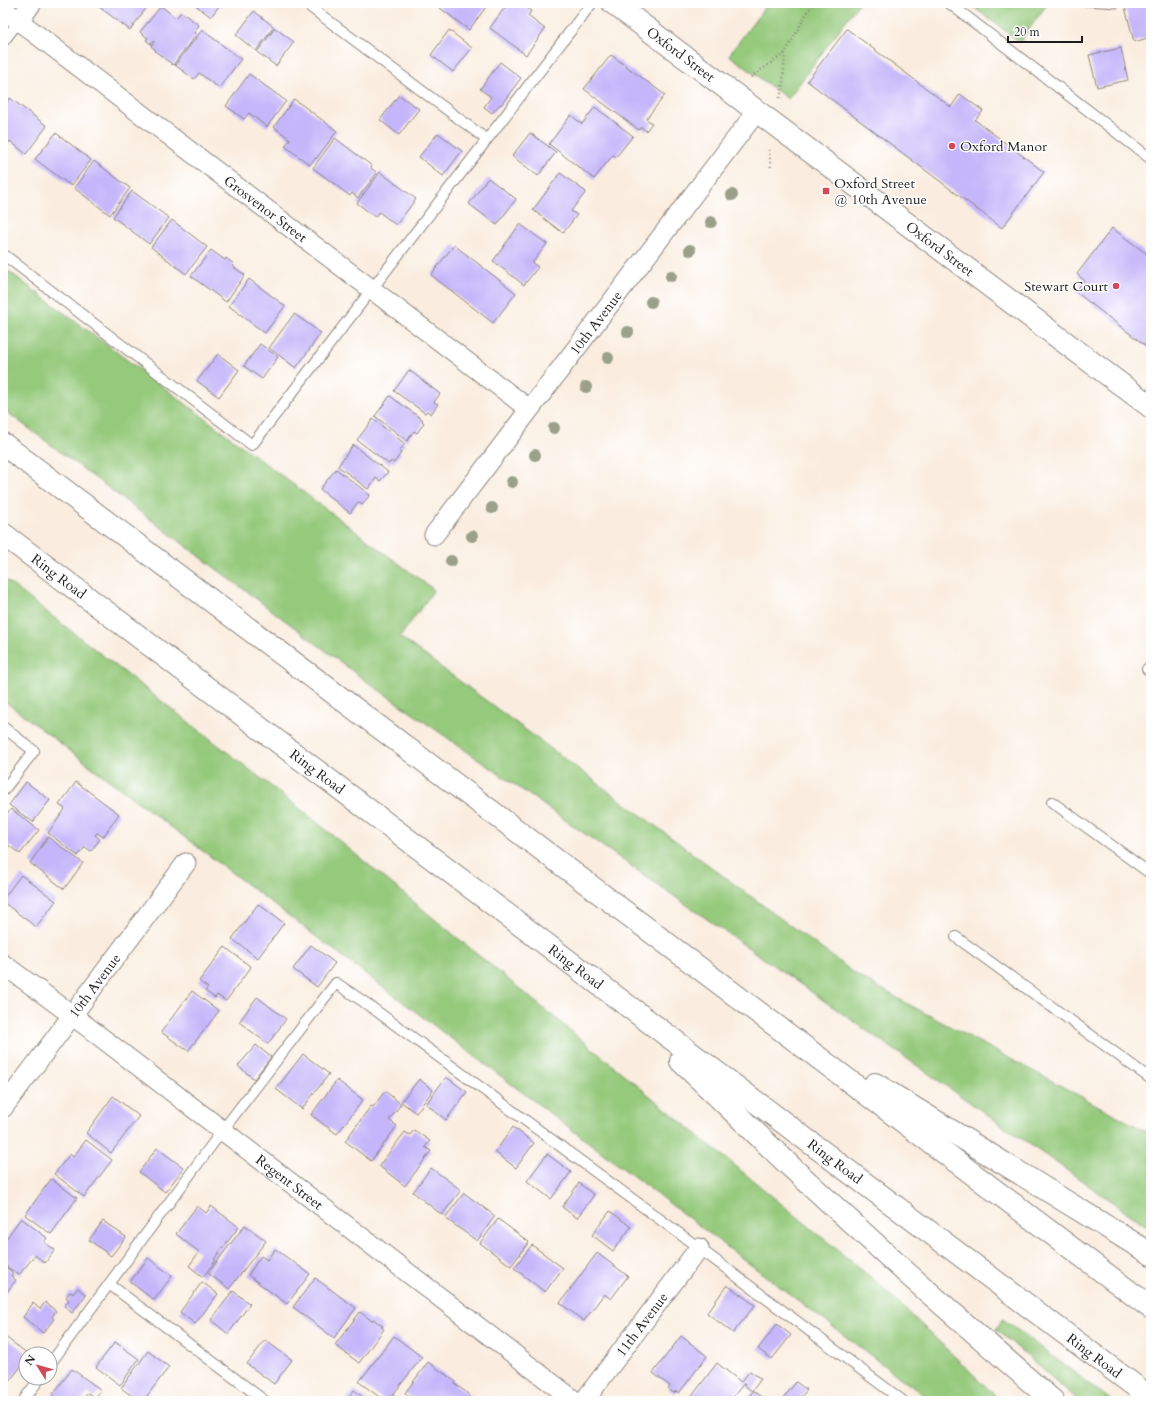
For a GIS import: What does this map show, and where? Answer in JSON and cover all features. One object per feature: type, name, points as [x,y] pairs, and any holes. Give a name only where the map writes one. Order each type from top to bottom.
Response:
[{"type":"main road","name":"Oxford Street","points":[[614,3],[1151,407]]},
{"type":"main road","points":[[3,444],[1151,1308]]},
{"type":"main road","name":"Ring Road","points":[[3,534],[616,997],[1151,1398]]},
{"type":"main road","points":[[616,997],[789,1165],[910,1276],[1053,1401]]},
{"type":"main road","points":[[754,1010],[1151,1254]]},
{"type":"street","points":[[19,21],[32,3]]},
{"type":"street","name":"Grosvenor Street","points":[[3,9],[529,409]]},
{"type":"street","name":"10th Avenue","points":[[434,535],[529,409],[766,118]]},
{"type":"street","name":"10th Avenue","points":[[3,1108],[186,863]]},
{"type":"street","name":"Regent Street","points":[[3,964],[72,1015],[575,1401]]},
{"type":"street","name":"11th Avenue","points":[[584,1401],[699,1248]]},
{"type":"lane","points":[[305,3],[486,139]]},
{"type":"lane","points":[[3,254],[252,445],[592,3]]},
{"type":"lane","points":[[949,3],[1151,159]]},
{"type":"lane","points":[[3,42],[19,21]]},
{"type":"lane","points":[[3,727],[34,751],[3,791]]},
{"type":"lane","points":[[1052,802],[1151,874]]},
{"type":"lane","points":[[956,937],[1151,1079]]},
{"type":"lane","points":[[58,1353],[222,1131],[336,983],[367,1004],[699,1248],[903,1401]]},
{"type":"lane","points":[[109,1284],[264,1401]]},
{"type":"lane","points":[[23,1401],[34,1386]]},
{"type":"path","points":[[766,118],[783,84],[785,53],[814,3]]},
{"type":"path","points":[[730,91],[785,53]]},
{"type":"green space","points":[[768,3],[859,3],[788,99],[729,55]]},
{"type":"green space","points":[[968,3],[1048,3],[1020,42]]},
{"type":"green space","points":[[3,267],[434,590],[400,637],[857,975],[908,1004],[1151,1134],[1151,1229],[366,681],[3,409]]},
{"type":"green space","points":[[3,578],[303,811],[879,1284],[1001,1401],[931,1401],[3,700]]},
{"type":"green space","points":[[1003,1319],[1112,1401],[1079,1401],[996,1329]]},
{"type":"building","points":[[94,3],[150,3],[130,30]]},
{"type":"building","points":[[193,3],[221,3],[211,17]]},
{"type":"building","points":[[438,3],[483,3],[482,5],[486,7],[469,30],[436,5]]},
{"type":"building","points":[[508,3],[521,3],[531,11],[528,16],[545,29],[526,55],[490,28]]},
{"type":"building","points":[[745,3],[753,3],[750,7]]},
{"type":"building","points":[[1085,3],[1119,3],[1118,8],[1085,6]]},
{"type":"building","points":[[1124,3],[1151,3],[1151,37],[1134,42]]},
{"type":"building","points":[[161,6],[176,18],[181,12],[199,25],[194,33],[196,35],[173,65],[155,51],[156,50],[151,46],[154,42],[152,41],[151,44],[146,40],[148,38],[140,32]]},
{"type":"building","points":[[254,11],[274,27],[256,51],[236,35]]},
{"type":"building","points":[[275,28],[294,42],[276,66],[257,52]]},
{"type":"building","name":"Oxford Manor","points":[[847,29],[951,107],[960,94],[983,111],[975,120],[1044,172],[1002,228],[807,81]]},
{"type":"building","points":[[202,30],[241,59],[219,88],[199,73],[194,79],[175,65]]},
{"type":"building","points":[[449,30],[472,48],[453,72],[431,55]]},
{"type":"building","points":[[1121,48],[1128,80],[1097,87],[1089,55]]},
{"type":"building","points":[[611,55],[665,95],[646,119],[652,123],[646,131],[641,127],[639,130],[584,89]]},
{"type":"building","points":[[500,62],[521,78],[501,105],[500,104],[492,113],[484,107],[491,97],[480,89]]},
{"type":"building","points":[[249,74],[286,101],[267,127],[249,113],[244,119],[226,106]]},
{"type":"building","points":[[399,95],[419,109],[399,135],[380,120]]},
{"type":"building","points":[[10,98],[47,126],[26,154],[10,141],[3,150],[3,107]]},
{"type":"building","points":[[294,99],[337,131],[310,165],[285,146],[290,139],[274,127]]},
{"type":"building","points":[[595,107],[633,136],[616,157],[613,155],[594,179],[549,144],[571,115],[582,124]]},
{"type":"building","points":[[56,133],[91,160],[71,186],[35,159]]},
{"type":"building","points":[[438,133],[462,151],[443,176],[419,157]]},
{"type":"building","points":[[530,133],[556,152],[538,176],[512,156]]},
{"type":"building","points":[[335,138],[372,166],[371,168],[377,173],[358,198],[352,193],[350,196],[313,168]]},
{"type":"building","points":[[94,161],[130,188],[110,215],[74,188]]},
{"type":"building","points":[[380,172],[416,199],[396,225],[379,212],[375,217],[357,203]]},
{"type":"building","points":[[560,173],[586,192],[571,211],[577,215],[563,233],[533,210]]},
{"type":"building","points":[[488,178],[516,199],[497,225],[469,204]]},
{"type":"building","points":[[132,191],[169,218],[149,244],[113,217]]},
{"type":"building","points":[[172,220],[207,247],[186,274],[151,247]]},
{"type":"building","points":[[520,224],[547,244],[532,263],[538,267],[524,285],[493,261]]},
{"type":"building","name":"Stewart Court","points":[[1112,228],[1151,257],[1151,350],[1076,292],[1084,280],[1077,274]]},
{"type":"building","points":[[454,245],[516,293],[493,323],[431,275]]},
{"type":"building","points":[[211,250],[225,260],[226,258],[234,264],[232,266],[245,275],[226,302],[191,276]]},
{"type":"building","points":[[249,279],[285,306],[265,333],[229,306]]},
{"type":"building","points":[[294,314],[321,333],[296,368],[269,348]]},
{"type":"building","points":[[260,344],[278,357],[262,379],[244,366]]},
{"type":"building","points":[[218,354],[239,370],[219,397],[197,381]]},
{"type":"building","points":[[409,370],[440,394],[434,402],[438,404],[431,414],[427,411],[425,413],[394,391]]},
{"type":"building","points":[[390,396],[423,420],[422,421],[424,423],[417,433],[414,431],[407,441],[375,416]]},
{"type":"building","points":[[373,419],[405,444],[399,451],[401,453],[394,463],[391,461],[389,464],[357,440]]},
{"type":"building","points":[[353,445],[388,472],[380,481],[376,478],[368,489],[338,466]]},
{"type":"building","points":[[336,469],[370,495],[362,505],[358,502],[350,513],[320,489]]},
{"type":"building","points":[[26,782],[50,800],[33,822],[9,805]]},
{"type":"building","points":[[76,782],[119,814],[103,837],[97,833],[95,835],[100,839],[91,851],[85,847],[78,856],[48,833],[65,809],[59,805]]},
{"type":"building","points":[[11,809],[39,830],[20,854],[3,841],[3,819]]},
{"type":"building","points":[[48,837],[83,863],[64,889],[30,863]]},
{"type":"building","points":[[21,875],[56,901],[36,927],[3,902],[3,899]]},
{"type":"building","points":[[258,904],[284,923],[258,958],[232,939]]},
{"type":"building","points":[[311,945],[335,963],[317,987],[293,969]]},
{"type":"building","points":[[225,947],[251,967],[226,1001],[217,995],[215,998],[205,991],[208,988],[199,981]]},
{"type":"building","points":[[192,991],[219,1011],[188,1051],[161,1032]]},
{"type":"building","points":[[257,997],[286,1019],[268,1044],[239,1022]]},
{"type":"building","points":[[256,1045],[271,1057],[254,1079],[238,1066]]},
{"type":"building","points":[[303,1054],[329,1074],[302,1109],[276,1089]]},
{"type":"building","points":[[446,1077],[467,1092],[446,1120],[426,1104]]},
{"type":"building","points":[[419,1079],[433,1090],[416,1113],[401,1102]]},
{"type":"building","points":[[337,1080],[363,1100],[337,1134],[311,1115]]},
{"type":"building","points":[[385,1091],[401,1104],[389,1120],[397,1126],[371,1161],[345,1141],[371,1106],[373,1107]]},
{"type":"building","points":[[113,1096],[139,1116],[111,1153],[86,1133]]},
{"type":"building","points":[[513,1127],[534,1143],[516,1168],[495,1152]]},
{"type":"building","points":[[414,1130],[430,1141],[425,1147],[431,1151],[405,1186],[379,1166],[405,1132],[410,1135]]},
{"type":"building","points":[[86,1140],[112,1160],[84,1197],[54,1174],[70,1154],[73,1157]]},
{"type":"building","points":[[157,1148],[184,1168],[165,1192],[139,1172]]},
{"type":"building","points":[[547,1154],[571,1172],[551,1199],[527,1181]]},
{"type":"building","points":[[431,1168],[461,1190],[442,1215],[413,1192]]},
{"type":"building","points":[[51,1179],[77,1198],[51,1234],[25,1215]]},
{"type":"building","points":[[579,1183],[594,1195],[577,1218],[562,1207]]},
{"type":"building","points":[[464,1193],[495,1216],[477,1241],[445,1218]]},
{"type":"building","points":[[197,1206],[206,1213],[211,1206],[239,1227],[214,1259],[216,1260],[203,1277],[189,1266],[199,1252],[176,1234]]},
{"type":"building","points":[[610,1211],[631,1227],[613,1251],[592,1235]]},
{"type":"building","points":[[21,1218],[47,1238],[44,1242],[55,1250],[45,1263],[35,1255],[19,1275],[3,1264],[3,1243]]},
{"type":"building","points":[[498,1219],[529,1242],[511,1266],[480,1243]]},
{"type":"building","points":[[103,1221],[126,1237],[111,1256],[89,1240]]},
{"type":"building","points":[[245,1225],[266,1241],[229,1289],[208,1273]]},
{"type":"building","points":[[532,1245],[563,1268],[545,1292],[514,1268]]},
{"type":"building","points":[[275,1249],[310,1274],[287,1304],[248,1275],[261,1256],[267,1260]]},
{"type":"building","points":[[597,1253],[628,1276],[611,1299],[604,1294],[584,1321],[560,1303]]},
{"type":"building","points":[[148,1258],[172,1276],[154,1300],[130,1282]]},
{"type":"building","points":[[3,1265],[13,1273],[11,1276],[16,1280],[3,1297]]},
{"type":"building","points":[[315,1278],[356,1308],[334,1338],[293,1307]]},
{"type":"building","points":[[202,1282],[218,1294],[195,1324],[180,1312]]},
{"type":"building","points":[[727,1285],[755,1305],[733,1333],[707,1313]]},
{"type":"building","points":[[78,1288],[86,1295],[72,1313],[64,1306],[69,1300],[66,1297],[70,1292],[73,1294]]},
{"type":"building","points":[[233,1291],[250,1304],[228,1334],[211,1320]]},
{"type":"building","points":[[45,1302],[56,1311],[52,1317],[54,1319],[43,1333],[23,1317],[33,1303],[40,1309]]},
{"type":"building","points":[[360,1312],[372,1321],[373,1319],[383,1326],[381,1327],[384,1329],[359,1363],[335,1345]]},
{"type":"building","points":[[777,1324],[791,1335],[772,1359],[758,1349]]},
{"type":"building","points":[[4,1336],[18,1346],[18,1370],[8,1383],[3,1379]]},
{"type":"building","points":[[394,1336],[422,1357],[388,1401],[385,1401],[359,1382]]},
{"type":"building","points":[[681,1336],[707,1356],[679,1393],[676,1391],[674,1393],[668,1389],[670,1386],[653,1373]]},
{"type":"building","points":[[265,1340],[292,1360],[274,1384],[247,1364]]},
{"type":"building","points":[[115,1342],[139,1359],[120,1385],[96,1367]]},
{"type":"building","points":[[148,1351],[169,1367],[143,1401],[139,1401],[121,1388]]},
{"type":"building","points":[[428,1362],[456,1382],[455,1384],[470,1395],[465,1401],[416,1401],[405,1393]]},
{"type":"building","points":[[717,1363],[741,1382],[750,1371],[761,1379],[752,1391],[744,1385],[744,1383],[730,1401],[690,1401],[689,1400]]},
{"type":"building","points":[[72,1369],[101,1390],[95,1398],[88,1393],[81,1401],[60,1401],[52,1395]]},
{"type":"building","points":[[796,1382],[807,1390],[798,1401],[782,1400]]},
{"type":"building","points":[[354,1390],[368,1401],[345,1401]]},
{"type":"building","points":[[753,1391],[767,1401],[746,1401]]},
{"type":"building","points":[[839,1397],[845,1401],[836,1401]]},
{"type":"place","name":"Oxford Manor","points":[[952,146]]},
{"type":"place","name":"Oxford Street @ 10th Avenue","points":[[826,191]]},
{"type":"place","name":"Stewart Court","points":[[1116,286]]}]
